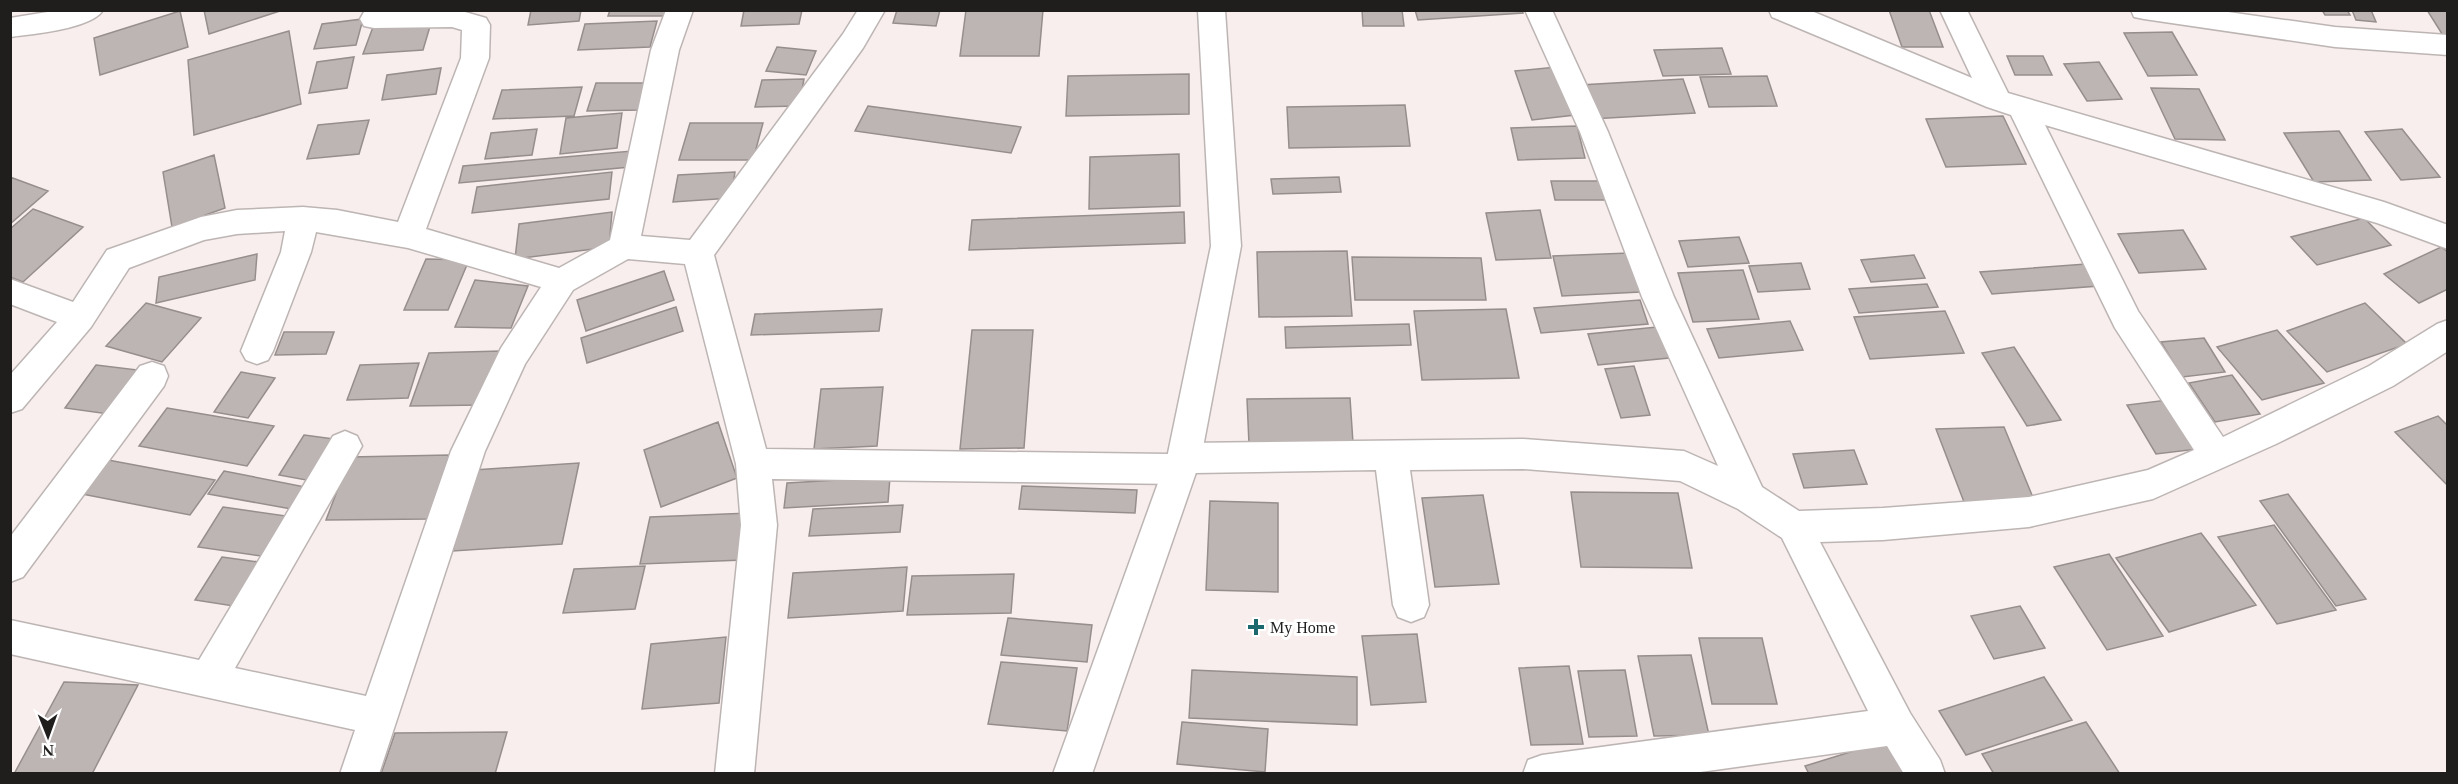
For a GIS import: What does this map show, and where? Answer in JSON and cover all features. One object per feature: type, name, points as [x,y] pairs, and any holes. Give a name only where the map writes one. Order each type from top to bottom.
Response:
[{"type":"street","points":[[624,247],[665,50],[680,10]]},
{"type":"street","points":[[698,253],[853,41],[872,10]]},
{"type":"street","points":[[1072,774],[1182,463],[1226,246],[1211,10]]},
{"type":"street","points":[[1538,10],[1594,132],[1658,297],[1750,498]]},
{"type":"street","points":[[1782,10],[2009,103],[2384,214],[2448,237]]},
{"type":"street","points":[[1953,10],[2009,103],[2126,319],[2217,456]]},
{"type":"street","points":[[2144,10],[2335,37],[2448,45]]},
{"type":"street","points":[[10,28],[74,13]]},
{"type":"street","points":[[374,19],[451,14],[476,25],[475,58],[408,236]]},
{"type":"street","points":[[10,399],[80,318],[118,259],[201,229],[237,222],[303,219],[337,222],[408,236],[562,281]]},
{"type":"street","points":[[257,351],[296,252],[303,219]]},
{"type":"street","points":[[359,774],[468,451],[512,357],[562,281],[624,247],[698,253]]},
{"type":"street","points":[[698,253],[753,464],[759,525],[734,774]]},
{"type":"street","points":[[10,291],[80,318]]},
{"type":"street","points":[[1794,527],[1883,524],[2029,512],[2153,484],[2217,456],[2381,376],[2444,342]]},
{"type":"street","points":[[10,566],[152,376]]},
{"type":"street","points":[[208,680],[345,446]]},
{"type":"street","points":[[753,464],[1182,463],[1523,454],[1684,466],[1750,498],[1794,527],[1896,726],[1926,774]]},
{"type":"street","points":[[1391,456],[1411,605]]},
{"type":"street","points":[[10,637],[378,717]]},
{"type":"street","points":[[1542,774],[1896,726]]},
{"type":"building","points":[[204,10],[283,10],[209,34]]},
{"type":"building","points":[[531,10],[581,10],[579,21],[528,25]]},
{"type":"building","points":[[610,10],[668,10],[667,16],[608,16]]},
{"type":"building","points":[[744,10],[802,10],[799,24],[741,26]]},
{"type":"building","points":[[897,10],[940,10],[936,26],[893,23]]},
{"type":"building","points":[[966,10],[1043,10],[1039,56],[960,56]]},
{"type":"building","points":[[1362,10],[1402,10],[1404,26],[1363,26]]},
{"type":"building","points":[[1415,10],[1522,10],[1523,13],[1418,20]]},
{"type":"building","points":[[1889,10],[1929,10],[1943,47],[1902,47]]},
{"type":"building","points":[[2322,10],[2347,10],[2350,15],[2325,15]]},
{"type":"building","points":[[2352,10],[2371,10],[2376,22],[2356,20]]},
{"type":"building","points":[[2427,10],[2448,10],[2448,37],[2444,37]]},
{"type":"building","points":[[180,11],[188,47],[100,75],[94,38]]},
{"type":"building","points":[[363,19],[356,45],[314,49],[322,24]]},
{"type":"building","points":[[657,21],[650,47],[578,50],[585,24]]},
{"type":"building","points":[[431,23],[423,50],[363,54],[373,27]]},
{"type":"building","points":[[289,31],[301,104],[194,135],[188,60]]},
{"type":"building","points":[[2172,32],[2197,75],[2148,76],[2124,33]]},
{"type":"building","points":[[777,47],[816,51],[806,75],[766,71]]},
{"type":"building","points":[[1722,48],[1731,74],[1663,76],[1654,50]]},
{"type":"building","points":[[2007,56],[2043,56],[2052,75],[2015,75]]},
{"type":"building","points":[[354,57],[347,88],[309,93],[317,62]]},
{"type":"building","points":[[2099,62],[2122,99],[2087,101],[2064,64]]},
{"type":"building","points":[[1557,67],[1575,115],[1532,120],[1515,71]]},
{"type":"building","points":[[441,68],[436,94],[382,100],[387,75]]},
{"type":"building","points":[[1189,74],[1189,114],[1066,116],[1068,76]]},
{"type":"building","points":[[1767,76],[1777,106],[1709,107],[1700,77]]},
{"type":"building","points":[[804,79],[799,106],[755,107],[762,80]]},
{"type":"building","points":[[1683,79],[1695,113],[1591,119],[1580,85]]},
{"type":"building","points":[[596,83],[648,83],[640,110],[587,111]]},
{"type":"building","points":[[582,87],[574,116],[493,119],[502,90]]},
{"type":"building","points":[[2151,88],[2199,89],[2225,140],[2175,139]]},
{"type":"building","points":[[1405,105],[1410,146],[1289,148],[1287,107]]},
{"type":"building","points":[[868,106],[1021,127],[1011,153],[855,131]]},
{"type":"building","points":[[622,113],[617,148],[560,154],[566,118]]},
{"type":"building","points":[[2003,116],[2026,164],[1946,167],[1926,119]]},
{"type":"building","points":[[369,120],[359,154],[307,159],[318,125]]},
{"type":"building","points":[[690,123],[763,123],[753,160],[679,160]]},
{"type":"building","points":[[1577,126],[1585,158],[1518,160],[1511,128]]},
{"type":"building","points":[[537,129],[532,155],[485,159],[491,133]]},
{"type":"building","points":[[2402,129],[2440,177],[2401,180],[2365,132]]},
{"type":"building","points":[[2339,131],[2371,180],[2314,182],[2284,133]]},
{"type":"building","points":[[632,151],[630,167],[459,183],[463,166]]},
{"type":"building","points":[[1179,154],[1180,206],[1089,209],[1090,157]]},
{"type":"building","points":[[214,155],[225,208],[172,227],[163,172]]},
{"type":"building","points":[[612,172],[609,199],[472,213],[477,187]]},
{"type":"building","points":[[735,172],[731,198],[673,202],[678,175]]},
{"type":"building","points":[[10,177],[48,191],[10,224]]},
{"type":"building","points":[[1339,177],[1341,192],[1273,194],[1271,179]]},
{"type":"building","points":[[1551,181],[1608,181],[1612,200],[1555,200]]},
{"type":"building","points":[[33,209],[83,227],[23,282],[10,277],[10,229]]},
{"type":"building","points":[[1540,210],[1551,258],[1496,260],[1486,213]]},
{"type":"building","points":[[612,212],[609,247],[515,259],[519,224]]},
{"type":"building","points":[[1184,212],[1185,243],[969,250],[972,220]]},
{"type":"building","points":[[2364,218],[2391,245],[2317,265],[2291,237]]},
{"type":"building","points":[[2183,230],[2206,269],[2139,273],[2118,234]]},
{"type":"building","points":[[1739,237],[1749,263],[1688,267],[1679,241]]},
{"type":"building","points":[[2441,247],[2448,252],[2448,289],[2419,303],[2384,274]]},
{"type":"building","points":[[1347,251],[1352,316],[1259,317],[1257,252]]},
{"type":"building","points":[[1629,253],[1640,292],[1562,296],[1553,256]]},
{"type":"building","points":[[257,254],[255,280],[156,303],[159,277]]},
{"type":"building","points":[[1914,255],[1925,278],[1871,282],[1861,260]]},
{"type":"building","points":[[1352,257],[1481,258],[1486,300],[1355,300]]},
{"type":"building","points":[[426,259],[469,260],[448,310],[404,310]]},
{"type":"building","points":[[1801,263],[1810,289],[1758,292],[1749,266]]},
{"type":"building","points":[[2086,264],[2099,286],[1992,294],[1980,272]]},
{"type":"building","points":[[1743,270],[1759,319],[1693,322],[1678,273]]},
{"type":"building","points":[[664,271],[674,300],[586,331],[577,300]]},
{"type":"building","points":[[475,280],[528,286],[511,328],[455,327]]},
{"type":"building","points":[[1927,284],[1938,307],[1859,313],[1849,289]]},
{"type":"building","points":[[1640,300],[1648,324],[1541,333],[1534,308]]},
{"type":"building","points":[[146,303],[201,318],[162,362],[106,346]]},
{"type":"building","points":[[2365,303],[2407,344],[2327,372],[2287,331]]},
{"type":"building","points":[[676,307],[683,331],[587,363],[581,338]]},
{"type":"building","points":[[882,309],[879,331],[751,335],[755,314]]},
{"type":"building","points":[[1506,309],[1519,378],[1422,380],[1414,311]]},
{"type":"building","points":[[1945,311],[1964,353],[1870,359],[1854,317]]},
{"type":"building","points":[[1790,321],[1803,350],[1719,358],[1707,329]]},
{"type":"building","points":[[1409,324],[1411,345],[1286,348],[1285,327]]},
{"type":"building","points":[[1657,327],[1669,358],[1598,365],[1588,334]]},
{"type":"building","points":[[972,330],[1033,330],[1024,448],[960,449]]},
{"type":"building","points":[[2277,330],[2324,383],[2262,400],[2217,347]]},
{"type":"building","points":[[284,332],[334,332],[326,354],[275,355]]},
{"type":"building","points":[[2204,338],[2225,372],[2182,377],[2161,342]]},
{"type":"building","points":[[2014,347],[2061,420],[2027,426],[1982,353]]},
{"type":"building","points":[[500,351],[482,405],[410,406],[429,353]]},
{"type":"building","points":[[419,363],[408,398],[347,400],[360,365]]},
{"type":"building","points":[[96,365],[146,371],[116,415],[65,408]]},
{"type":"building","points":[[1634,366],[1650,415],[1621,418],[1605,369]]},
{"type":"building","points":[[241,372],[275,378],[248,418],[214,412]]},
{"type":"building","points":[[2232,375],[2260,414],[2215,422],[2189,383]]},
{"type":"building","points":[[883,387],[877,446],[814,449],[821,389]]},
{"type":"building","points":[[1350,398],[1353,443],[1249,444],[1247,399]]},
{"type":"building","points":[[2176,399],[2206,448],[2156,454],[2127,405]]},
{"type":"building","points":[[167,408],[274,426],[247,466],[139,446]]},
{"type":"building","points":[[2438,416],[2448,426],[2448,486],[2395,432]]},
{"type":"building","points":[[718,422],[737,478],[661,507],[644,450]]},
{"type":"building","points":[[2004,427],[2034,500],[1964,502],[1936,429]]},
{"type":"building","points":[[304,435],[342,440],[317,482],[279,475]]},
{"type":"building","points":[[1854,450],[1867,484],[1804,488],[1793,454]]},
{"type":"building","points":[[449,455],[428,519],[326,520],[350,457]]},
{"type":"building","points":[[108,460],[215,480],[190,515],[82,494]]},
{"type":"building","points":[[579,463],[562,544],[453,551],[474,470]]},
{"type":"building","points":[[224,471],[310,488],[297,510],[208,494]]},
{"type":"building","points":[[890,477],[888,502],[784,508],[787,483]]},
{"type":"building","points":[[1022,486],[1137,490],[1135,513],[1019,509]]},
{"type":"building","points":[[1571,492],[1678,493],[1692,568],[1581,567]]},
{"type":"building","points":[[2288,494],[2366,599],[2336,606],[2260,501]]},
{"type":"building","points":[[1483,495],[1499,584],[1435,587],[1422,498]]},
{"type":"building","points":[[1210,501],[1278,503],[1278,592],[1206,590]]},
{"type":"building","points":[[903,505],[900,532],[809,536],[813,509]]},
{"type":"building","points":[[223,507],[286,516],[261,556],[198,547]]},
{"type":"building","points":[[750,513],[743,560],[640,564],[650,517]]},
{"type":"building","points":[[2274,525],[2336,610],[2277,624],[2218,537]]},
{"type":"building","points":[[2201,533],[2256,605],[2169,632],[2116,558]]},
{"type":"building","points":[[2109,554],[2163,636],[2107,650],[2054,567]]},
{"type":"building","points":[[222,557],[266,563],[240,607],[195,600]]},
{"type":"building","points":[[645,566],[635,609],[563,613],[574,569]]},
{"type":"building","points":[[907,567],[903,611],[788,618],[793,573]]},
{"type":"building","points":[[1014,574],[1011,613],[907,615],[912,576]]},
{"type":"building","points":[[2020,606],[2045,648],[1994,659],[1971,616]]},
{"type":"building","points":[[1008,618],[1092,625],[1087,662],[1001,655]]},
{"type":"building","points":[[1417,634],[1426,702],[1371,705],[1362,636]]},
{"type":"building","points":[[726,637],[719,703],[642,709],[651,644]]},
{"type":"building","points":[[1699,638],[1762,638],[1777,704],[1712,704]]},
{"type":"building","points":[[1691,655],[1709,735],[1654,736],[1638,656]]},
{"type":"building","points":[[1001,662],[1077,668],[1067,731],[988,724]]},
{"type":"building","points":[[1569,666],[1583,744],[1531,745],[1519,668]]},
{"type":"building","points":[[1192,670],[1357,677],[1357,725],[1189,718]]},
{"type":"building","points":[[1625,670],[1637,736],[1589,737],[1578,671]]},
{"type":"building","points":[[2044,677],[2072,720],[1966,755],[1939,711]]},
{"type":"building","points":[[64,682],[138,685],[92,774],[14,774]]},
{"type":"building","points":[[1182,722],[1268,729],[1265,772],[1177,764]]},
{"type":"building","points":[[2086,722],[2120,774],[1994,774],[1982,754]]},
{"type":"building","points":[[507,732],[495,774],[381,774],[395,733]]},
{"type":"building","points":[[1886,741],[1904,774],[1809,774],[1805,766]]},
{"type":"place","name":"My Home","points":[[1256,627]]}]
